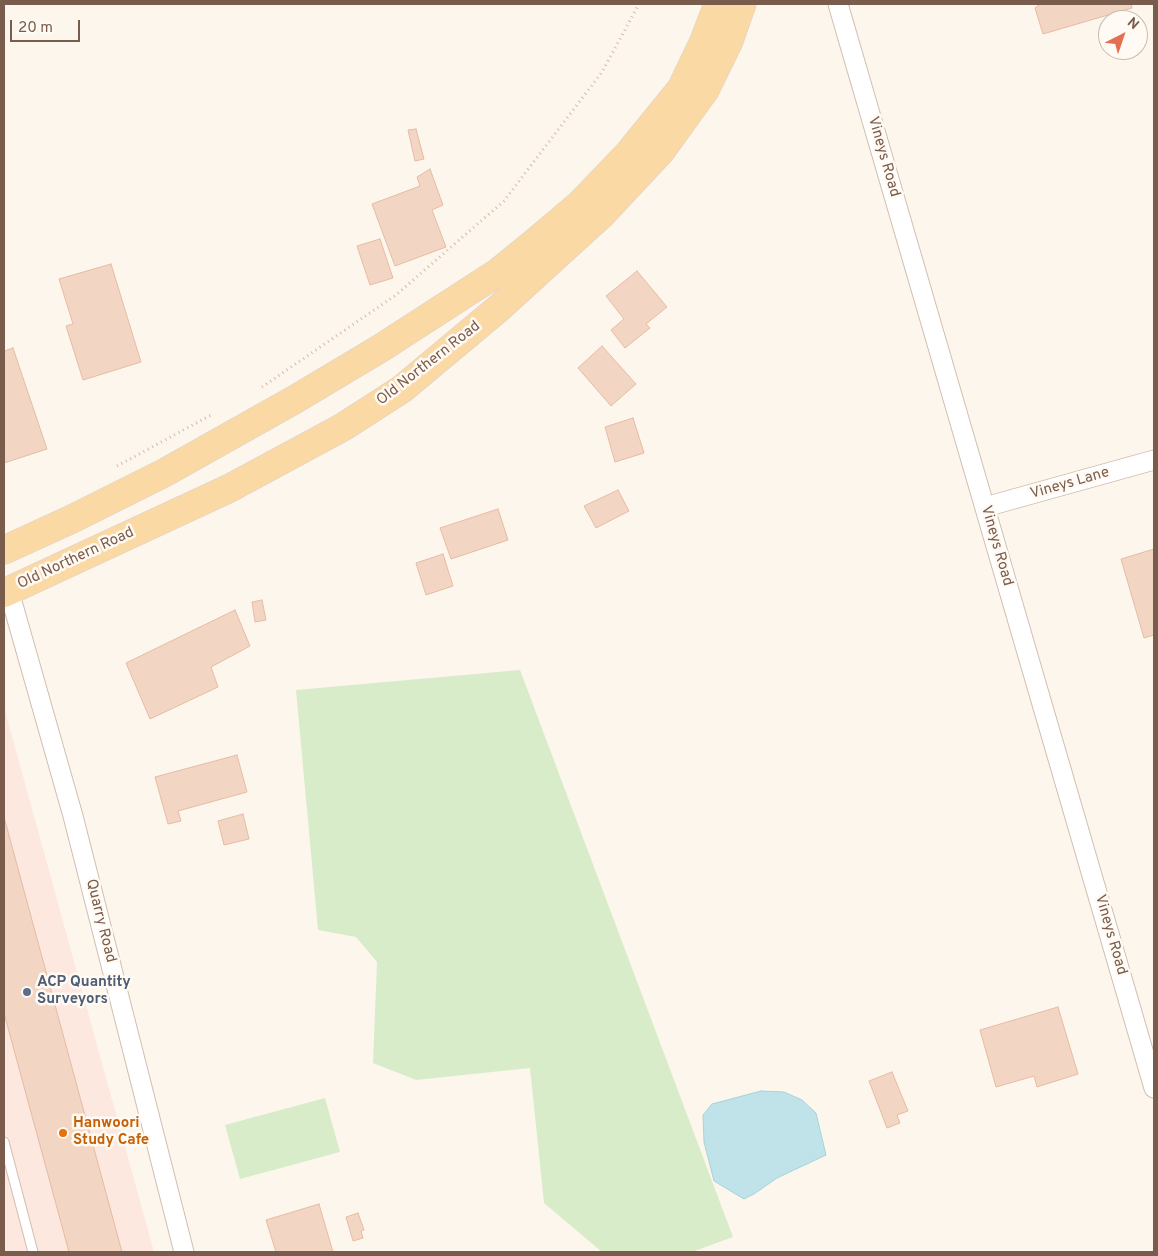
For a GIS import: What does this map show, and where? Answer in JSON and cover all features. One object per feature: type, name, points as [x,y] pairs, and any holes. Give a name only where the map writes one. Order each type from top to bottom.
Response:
[{"type":"main road","points":[[4,550],[72,519],[164,473],[294,400],[468,292],[534,244],[580,204],[629,153],[681,89],[704,41],[718,4]]},
{"type":"main road","name":"Old Northern Road","points":[[6,590],[230,488],[343,427],[402,389],[499,308],[601,215],[661,151],[705,90],[729,41],[742,4]]},
{"type":"main road","points":[[6,590],[35,551],[72,519]]},
{"type":"street","name":"Vineys Road","points":[[838,4],[1154,1088]]},
{"type":"street","name":"Vineys Lane","points":[[985,508],[1154,460]]},
{"type":"street","name":"Quarry Road","points":[[6,590],[73,816],[184,1252]]},
{"type":"lane","points":[[4,1142],[34,1252]]},
{"type":"path","points":[[256,390],[396,295],[504,201],[602,72],[639,4]]},
{"type":"path","points":[[115,466],[221,410]]},
{"type":"shaded area","points":[[4,707],[154,1252],[4,1252]]},
{"type":"green space","points":[[520,670],[733,1237],[692,1252],[602,1252],[544,1203],[530,1068],[416,1080],[373,1063],[377,962],[356,937],[318,930],[296,690]]},
{"type":"green space","points":[[325,1098],[340,1152],[240,1179],[225,1125]]},
{"type":"water","points":[[761,1091],[784,1092],[802,1100],[816,1113],[826,1155],[777,1178],[744,1199],[714,1181],[704,1142],[703,1115],[712,1104]]},
{"type":"building","points":[[1040,4],[1131,4],[1132,8],[1125,10],[1098,10],[1098,18],[1043,34],[1035,8]]},
{"type":"building","points":[[416,129],[424,159],[415,161],[408,130]]},
{"type":"building","points":[[430,169],[443,205],[432,210],[446,247],[395,266],[372,204],[420,186],[417,177]]},
{"type":"building","points":[[380,239],[393,278],[370,285],[357,246]]},
{"type":"building","points":[[111,264],[141,362],[83,380],[66,326],[73,324],[59,279]]},
{"type":"building","points":[[637,271],[667,307],[646,324],[650,328],[625,348],[611,330],[624,319],[606,296]]},
{"type":"building","points":[[602,346],[636,384],[611,406],[578,368]]},
{"type":"building","points":[[13,348],[47,449],[4,463],[4,351]]},
{"type":"building","points":[[633,418],[644,453],[615,462],[605,427]]},
{"type":"building","points":[[618,490],[629,511],[596,528],[584,506]]},
{"type":"building","points":[[498,509],[508,540],[451,559],[440,528]]},
{"type":"building","points":[[1154,549],[1154,635],[1144,638],[1121,559]]},
{"type":"building","points":[[443,554],[453,586],[426,595],[416,563]]},
{"type":"building","points":[[262,600],[266,620],[255,622],[252,602]]},
{"type":"building","points":[[235,610],[250,646],[211,667],[218,687],[150,719],[126,663]]},
{"type":"building","points":[[237,755],[247,792],[178,811],[181,821],[168,824],[155,777]]},
{"type":"building","points":[[243,814],[249,839],[224,845],[218,821]]},
{"type":"building","name":"Hanwoori Study Cafe","points":[[4,817],[122,1252],[69,1252],[4,1013]]},
{"type":"building","points":[[1058,1007],[1078,1074],[1037,1087],[1034,1076],[996,1087],[980,1030]]},
{"type":"building","points":[[892,1072],[908,1111],[897,1115],[900,1123],[887,1128],[869,1081]]},
{"type":"building","points":[[319,1204],[333,1252],[276,1252],[266,1220]]},
{"type":"building","points":[[358,1213],[364,1230],[361,1231],[363,1238],[353,1241],[346,1217]]},
{"type":"place","name":"ACP Quantity Surveyors","points":[[27,992]]},
{"type":"place","name":"Hanwoori Study Cafe","points":[[63,1133]]}]
